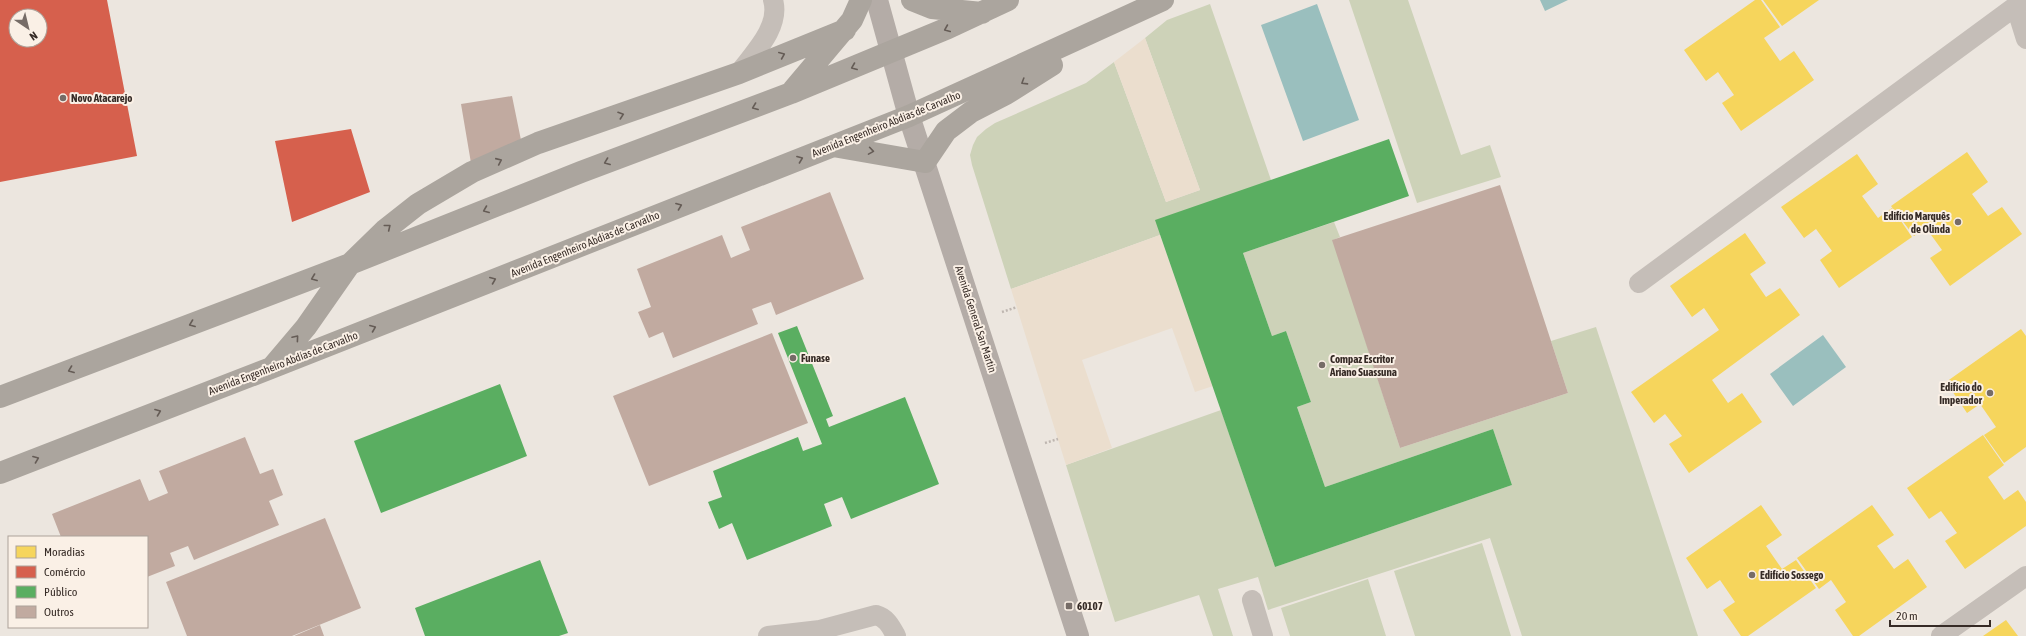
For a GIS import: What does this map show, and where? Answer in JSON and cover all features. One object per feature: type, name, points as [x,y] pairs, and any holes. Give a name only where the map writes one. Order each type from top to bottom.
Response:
[{"type":"highway","points":[[791,93],[845,30],[852,20],[861,0]]},
{"type":"highway","points":[[912,0],[932,8],[983,13]]},
{"type":"highway","points":[[0,397],[350,264],[581,172],[791,93],[983,13],[1008,0]]},
{"type":"highway","points":[[832,146],[925,162],[946,131],[971,112],[1006,94],[1128,17],[1152,0]]},
{"type":"highway","name":"Avenida Engenheiro Abdias de Carvalho","points":[[0,473],[271,368],[909,116],[1003,75],[1163,0]]},
{"type":"highway","points":[[271,368],[306,327],[350,264],[385,230],[418,204],[472,172],[538,143],[739,74],[845,30]]},
{"type":"highway","points":[[971,112],[1003,75]]},
{"type":"main road","name":"Avenida General San Martin","points":[[877,0],[890,52],[909,116],[1078,636]]},
{"type":"lane","points":[[739,74],[764,39],[773,20],[773,0]]},
{"type":"lane","points":[[1639,284],[2020,3],[2026,39]]},
{"type":"lane","points":[[1941,636],[2026,576]]},
{"type":"lane","points":[[1252,600],[1263,636]]},
{"type":"lane","points":[[768,636],[820,630],[876,615],[882,616],[888,622],[896,636]]},
{"type":"green space","points":[[1349,0],[1408,0],[1461,155],[1490,145],[1501,177],[1417,203]]},
{"type":"green space","points":[[1210,4],[1271,180],[1160,235],[1011,289],[972,165],[970,155],[977,137],[995,123],[1086,83],[1114,62],[1166,202],[1200,190],[1145,38],[1167,20]]},
{"type":"green space","points":[[1334,222],[1340,237],[1333,240],[1400,448],[1568,393],[1551,341],[1596,327],[1698,636],[1522,636],[1490,538],[1268,610],[1258,577],[1218,589],[1233,636],[1213,636],[1199,595],[1115,622],[1066,465],[1221,410],[1275,567],[1512,485],[1493,429],[1325,487],[1297,407],[1311,402],[1286,331],[1272,336],[1243,253]]},
{"type":"green space","points":[[1482,543],[1511,636],[1415,636],[1394,571]]},
{"type":"green space","points":[[1368,579],[1386,636],[1290,636],[1281,608]]},
{"type":"shaded area","points":[[1145,38],[1200,190],[1166,202],[1114,62]]},
{"type":"shaded area","points":[[1160,235],[1213,386],[1195,392],[1172,328],[1082,360],[1112,448],[1066,465],[1011,289]]},
{"type":"water","points":[[1540,0],[1568,0],[1545,11]]},
{"type":"water","points":[[1317,4],[1359,120],[1303,141],[1261,25]]},
{"type":"water","points":[[1823,335],[1846,367],[1793,406],[1770,374]]},
{"type":"building: Moradias","points":[[1755,0],[1761,0],[1780,27],[1764,38],[1780,61],[1794,51],[1814,80],[1741,131],[1722,103],[1734,95],[1718,72],[1706,81],[1684,50]]},
{"type":"building: Moradias","points":[[1763,0],[1819,0],[1782,26]]},
{"type":"building: Moradias","name":"Edifício Marquês de Olinda","points":[[1967,152],[1988,182],[1972,194],[1988,216],[2002,207],[2022,234],[1950,286],[1930,258],[1942,250],[1926,228],[1914,236],[1891,206]]},
{"type":"building: Moradias","points":[[1857,154],[1878,184],[1862,196],[1878,218],[1892,208],[1912,237],[1839,288],[1820,260],[1832,251],[1816,229],[1804,238],[1781,207]]},
{"type":"building: Moradias","points":[[1745,233],[1766,263],[1750,274],[1766,297],[1780,288],[1800,315],[1712,380],[1728,403],[1742,393],[1762,422],[1689,473],[1669,444],[1682,436],[1665,414],[1654,423],[1631,392],[1719,330],[1704,308],[1692,317],[1670,286]]},
{"type":"building: Moradias","name":"Edifício do Imperador","points":[[2021,329],[2026,336],[2026,447],[2004,463],[1984,435],[1996,427],[1980,404],[1967,413],[1946,382]]},
{"type":"building: Moradias","points":[[1983,435],[2004,465],[1988,477],[2004,500],[2018,490],[2026,502],[2026,526],[1965,569],[1945,541],[1957,533],[1941,511],[1929,519],[1907,488]]},
{"type":"building: Moradias","name":"Edifício Sossego","points":[[1761,505],[1782,535],[1766,546],[1782,569],[1796,560],[1816,588],[1748,636],[1741,636],[1723,610],[1735,602],[1720,580],[1707,589],[1686,558]]},
{"type":"building: Moradias","points":[[1872,505],[1894,535],[1877,546],[1894,569],[1908,559],[1927,587],[1859,636],[1853,636],[1835,610],[1846,602],[1831,580],[1819,589],[1797,558]]},
{"type":"building: Moradias","points":[[2006,620],[2018,636],[1983,636]]},
{"type":"building: Comércio","name":"Novo Atacarejo","points":[[0,0],[107,0],[137,156],[0,182]]},
{"type":"building: Comércio","points":[[351,129],[370,192],[292,222],[275,141]]},
{"type":"building: Público","points":[[1389,139],[1409,196],[1243,253],[1272,336],[1286,331],[1311,402],[1297,407],[1325,487],[1493,429],[1512,485],[1275,567],[1155,220]]},
{"type":"building: Público","points":[[797,326],[833,416],[826,419],[829,427],[905,397],[939,484],[851,519],[842,497],[824,504],[832,526],[747,560],[732,523],[719,529],[708,502],[722,497],[713,471],[798,437],[803,451],[822,444],[778,333]]},
{"type":"building: Público","points":[[500,384],[527,456],[381,513],[354,441]]},
{"type":"building: Público","points":[[540,560],[568,633],[559,636],[425,636],[415,608]]},
{"type":"building: Outros","points":[[512,96],[522,145],[471,163],[461,104]]},
{"type":"building: Outros","points":[[1500,185],[1568,393],[1400,448],[1332,240]]},
{"type":"building: Outros","points":[[830,192],[864,279],[776,315],[771,302],[752,309],[758,324],[673,358],[663,332],[649,338],[638,312],[651,307],[637,269],[722,235],[731,258],[750,250],[741,227]]},
{"type":"building: Outros","points":[[772,333],[808,423],[649,486],[613,396]]},
{"type":"building: Outros","points":[[245,437],[260,474],[273,469],[283,495],[269,501],[279,525],[194,560],[188,546],[170,553],[175,566],[148,577],[148,536],[61,536],[52,514],[140,479],[149,501],[168,493],[159,471]]},
{"type":"building: Outros","points":[[325,518],[361,608],[292,636],[187,636],[166,582]]},
{"type":"building: Outros","points":[[320,625],[324,636],[294,636]]},
{"type":"place","name":"Novo Atacarejo","points":[[63,98]]},
{"type":"place","name":"Edifício Marquês de Olinda","points":[[1958,222]]},
{"type":"place","name":"Funase","points":[[793,358]]},
{"type":"place","name":"Compaz Escritor Ariano Suassuna","points":[[1322,365]]},
{"type":"place","name":"Edifício do Imperador","points":[[1990,393]]},
{"type":"place","name":"Edifício Sossego","points":[[1752,575]]},
{"type":"place","name":"60107","points":[[1069,606]]}]
